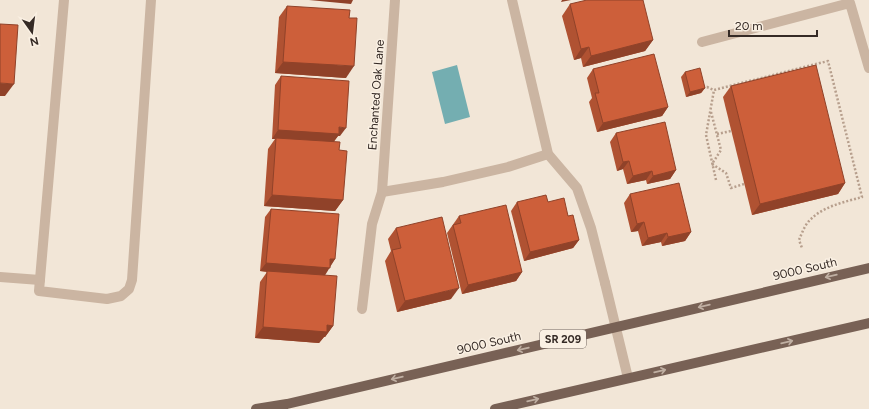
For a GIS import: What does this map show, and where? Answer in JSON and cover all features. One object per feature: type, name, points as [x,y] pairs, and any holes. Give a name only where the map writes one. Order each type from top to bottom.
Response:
[{"type":"main road","name":"9000 South","points":[[256,409],[287,404],[869,268]]},
{"type":"main road","points":[[495,409],[869,323]]},
{"type":"street","points":[[64,0],[40,291],[107,299],[121,296],[129,289],[132,280],[151,0]]},
{"type":"street","name":"Enchanted Oak Lane","points":[[362,309],[372,224],[382,192],[395,0]]},
{"type":"street","points":[[512,0],[548,154],[577,188],[591,228],[628,378]]},
{"type":"street","points":[[702,42],[850,3],[869,68]]},
{"type":"street","points":[[382,192],[443,182],[508,167],[548,154]]},
{"type":"street","points":[[0,277],[40,280]]},
{"type":"path","points":[[700,88],[707,87],[714,90],[828,60],[862,197],[826,208],[811,219],[802,231],[799,240],[802,248]]},
{"type":"path","points":[[714,90],[706,135],[716,180]]},
{"type":"path","points":[[710,109],[721,150],[712,164]]},
{"type":"path","points":[[717,134],[731,131]]},
{"type":"path","points":[[712,164],[726,173],[731,188],[744,184]]},
{"type":"water","points":[[457,65],[470,117],[445,124],[432,72]]},
{"type":"building","points":[[587,0],[643,0],[653,40],[591,56],[589,47],[581,49],[570,4]]},
{"type":"building","points":[[287,6],[350,10],[349,18],[357,18],[354,66],[283,62]]},
{"type":"building","points":[[0,24],[18,25],[14,84],[0,83]]},
{"type":"building","points":[[654,54],[668,107],[603,123],[595,93],[599,93],[593,69]]},
{"type":"building","points":[[816,65],[845,183],[760,204],[731,86]]},
{"type":"building","points":[[700,68],[705,88],[690,92],[685,72]]},
{"type":"building","points":[[281,76],[349,81],[346,128],[339,127],[339,134],[278,130]]},
{"type":"building","points":[[665,122],[676,170],[653,176],[652,171],[633,176],[629,161],[623,162],[616,133]]},
{"type":"building","points":[[276,138],[340,142],[339,150],[347,151],[343,200],[272,195]]},
{"type":"building","points":[[679,183],[691,232],[668,237],[667,233],[648,238],[644,222],[637,224],[630,194]]},
{"type":"building","points":[[546,195],[548,202],[564,198],[568,216],[573,215],[579,240],[530,252],[517,202]]},
{"type":"building","points":[[506,205],[522,272],[468,285],[453,225],[461,223],[459,216]]},
{"type":"building","points":[[271,209],[339,214],[335,259],[330,259],[330,268],[266,263]]},
{"type":"building","points":[[442,217],[459,288],[405,301],[392,250],[401,248],[396,228]]},
{"type":"building","points":[[267,271],[337,276],[333,326],[327,325],[327,332],[263,327]]}]
